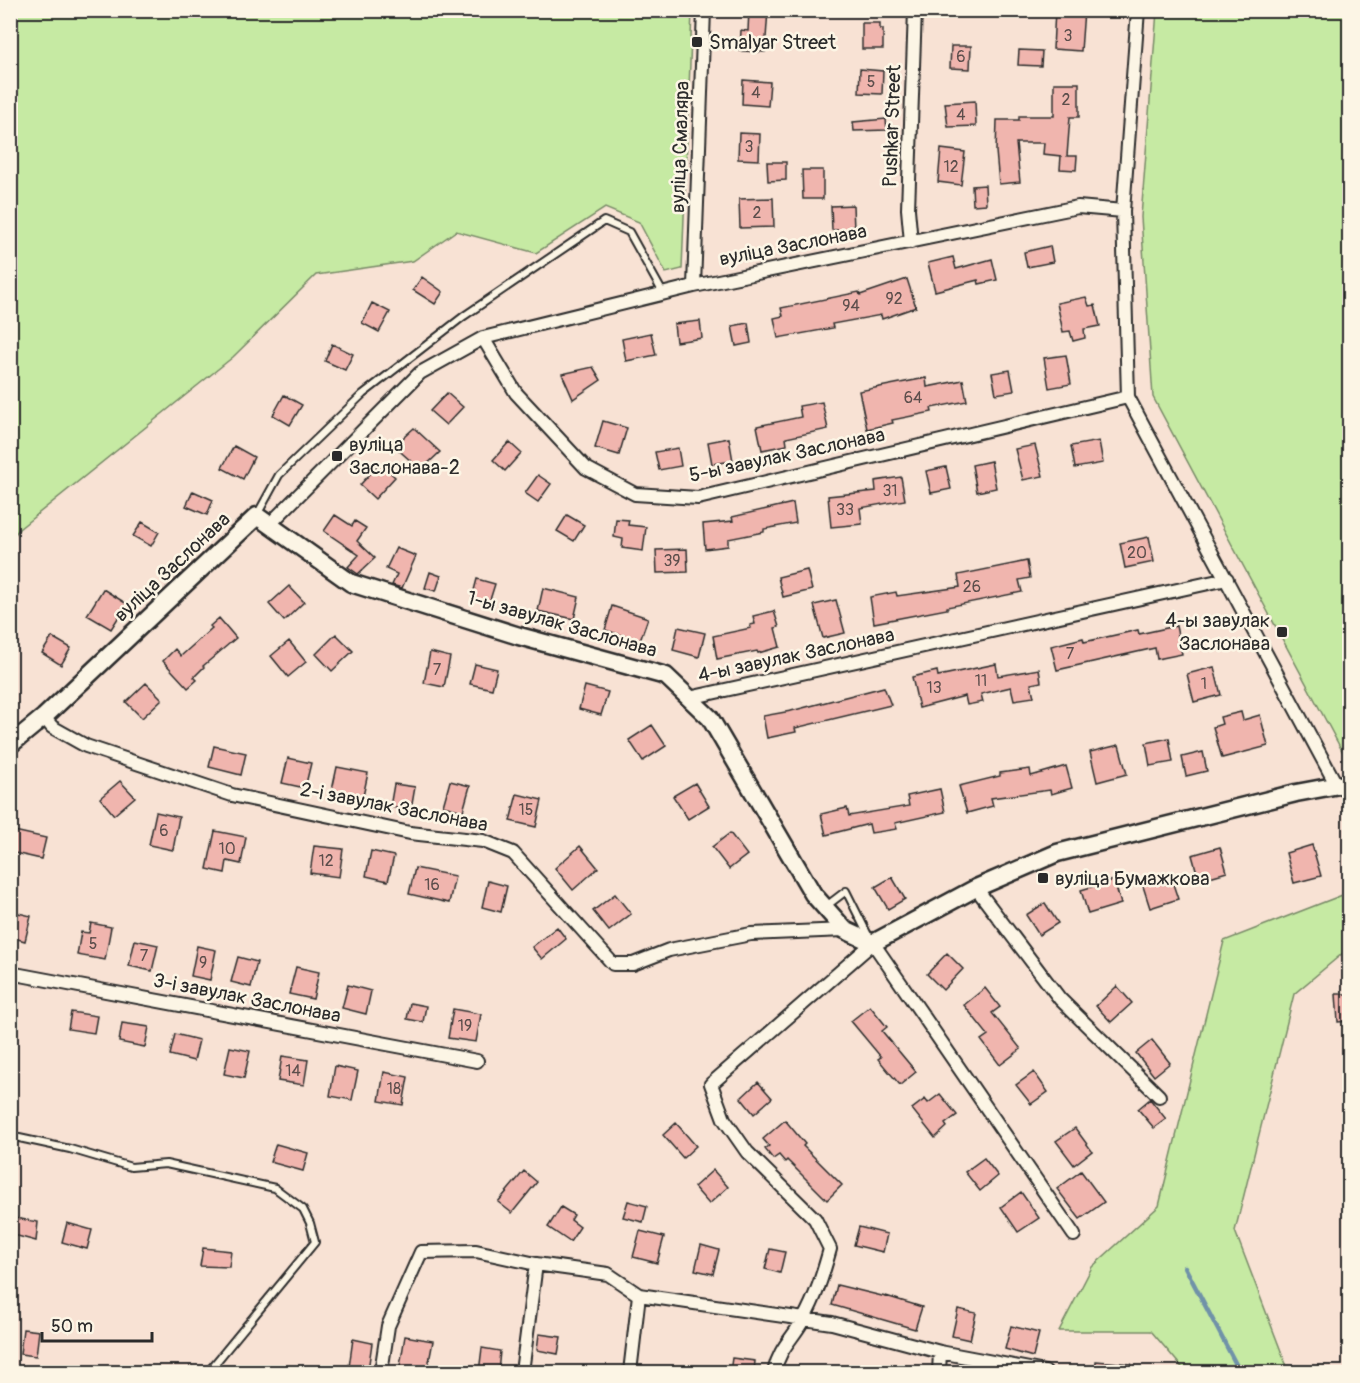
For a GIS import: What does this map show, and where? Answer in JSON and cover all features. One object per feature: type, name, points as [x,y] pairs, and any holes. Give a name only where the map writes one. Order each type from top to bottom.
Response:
[{"type":"street","name":"вуліца Смаляра","points":[[694,286],[704,10]]},
{"type":"street","name":"Pushkar Street","points":[[911,242],[908,209],[915,10]]},
{"type":"street","points":[[774,1372],[778,1356],[803,1320],[821,1281],[830,1250],[815,1219],[747,1152],[724,1119],[711,1084],[873,943],[976,888],[1057,854],[1296,793],[1343,784],[1227,579],[1128,397],[1123,211],[1138,10]]},
{"type":"street","name":"вуліца Заслонава","points":[[10,745],[263,520],[420,373],[483,338],[694,286],[1078,207],[1123,211]]},
{"type":"street","name":"5-ы завулак Заслонава","points":[[483,338],[516,393],[586,468],[635,494],[698,498],[1128,397]]},
{"type":"street","name":"1-ы завулак Заслонава","points":[[263,520],[351,583],[519,636],[666,676],[710,718],[813,894],[845,930],[873,943]]},
{"type":"street","name":"4-ы завулак Заслонава","points":[[689,698],[1227,579]]},
{"type":"street","name":"2-і завулак Заслонава","points":[[44,717],[52,727],[86,746],[232,795],[410,833],[483,841],[513,854],[613,964],[633,964],[669,950],[751,934],[845,930]]},
{"type":"street","points":[[976,888],[1060,999],[1159,1096]]},
{"type":"street","points":[[873,943],[1074,1235]]},
{"type":"street","name":"3-і завулак Заслонава","points":[[10,973],[477,1061]]},
{"type":"street","points":[[381,1372],[388,1326],[421,1252],[476,1251],[537,1264],[608,1274],[639,1295],[832,1323],[940,1352],[1045,1372]]},
{"type":"street","points":[[522,1372],[537,1264]]},
{"type":"street","points":[[630,1372],[639,1295]]},
{"type":"street","points":[[939,1372],[940,1352]]},
{"type":"lane","points":[[263,520],[279,475],[363,394],[464,316],[604,221],[629,232],[664,293]]},
{"type":"lane","points":[[825,907],[846,891],[873,943]]},
{"type":"lane","points":[[10,1136],[70,1149],[131,1167],[166,1164],[275,1188],[303,1209],[315,1242],[208,1372]]},
{"type":"green space","points":[[11,10],[692,11],[682,269],[666,273],[639,222],[605,208],[536,253],[456,231],[413,261],[316,275],[233,357],[19,529],[11,539]]},
{"type":"green space","points":[[1157,11],[1349,11],[1349,760],[1153,397],[1141,217]]},
{"type":"green space","points":[[1345,894],[1349,900],[1349,948],[1294,994],[1235,1231],[1289,1372],[1186,1372],[1151,1331],[1059,1331],[1092,1267],[1159,1206],[1224,941]]},
{"type":"building","points":[[749,10],[768,10],[765,52],[740,51],[741,30],[748,31]]},
{"type":"building","points":[[1055,10],[1084,10],[1081,51],[1053,49]]},
{"type":"building","points":[[862,23],[880,23],[880,29],[883,29],[883,49],[862,49]]},
{"type":"building","points":[[951,46],[971,46],[970,69],[950,68]]},
{"type":"building","points":[[1019,50],[1042,51],[1041,66],[1018,65]]},
{"type":"building","points":[[860,69],[883,71],[882,94],[859,93]]},
{"type":"building","points":[[743,80],[770,82],[768,106],[742,104]]},
{"type":"building","points":[[1054,83],[1079,83],[1079,117],[1070,117],[1067,156],[1077,156],[1076,170],[1060,169],[1061,156],[1043,154],[1044,143],[1016,143],[1020,182],[999,184],[996,151],[997,120],[1019,120],[1019,116],[1054,116]]},
{"type":"building","points":[[975,101],[976,126],[948,127],[945,103]]},
{"type":"building","points":[[886,119],[887,130],[854,131],[853,122]]},
{"type":"building","points":[[739,133],[760,134],[759,160],[738,159]]},
{"type":"building","points":[[941,149],[965,152],[961,185],[938,182]]},
{"type":"building","points":[[767,162],[786,162],[786,180],[768,181]]},
{"type":"building","points":[[802,170],[823,170],[823,199],[803,199]]},
{"type":"building","points":[[985,185],[986,204],[973,205],[972,186]]},
{"type":"building","points":[[773,198],[774,227],[740,228],[739,199]]},
{"type":"building","points":[[853,205],[854,230],[832,230],[831,206]]},
{"type":"building","points":[[1050,246],[1053,262],[1027,267],[1024,252]]},
{"type":"building","points":[[953,257],[956,269],[992,259],[997,280],[979,284],[978,280],[935,291],[928,263]]},
{"type":"building","points":[[422,277],[443,292],[435,304],[413,290]]},
{"type":"building","points":[[907,279],[916,307],[882,319],[881,315],[832,324],[833,328],[778,338],[774,318],[783,316],[781,308],[859,292],[860,295]]},
{"type":"building","points":[[1086,297],[1089,306],[1095,305],[1100,326],[1084,329],[1085,338],[1073,341],[1070,331],[1063,332],[1057,303]]},
{"type":"building","points":[[372,303],[390,312],[379,332],[362,323]]},
{"type":"building","points":[[700,321],[702,338],[676,342],[674,324]]},
{"type":"building","points":[[748,323],[751,343],[736,346],[732,326]]},
{"type":"building","points":[[651,333],[656,355],[626,361],[622,339]]},
{"type":"building","points":[[332,344],[353,354],[345,370],[325,361]]},
{"type":"building","points":[[1066,355],[1071,384],[1049,388],[1044,358]]},
{"type":"building","points":[[593,367],[601,380],[573,399],[562,374]]},
{"type":"building","points":[[1010,370],[1014,391],[996,394],[992,373]]},
{"type":"building","points":[[926,378],[927,387],[963,380],[967,401],[931,408],[932,412],[892,420],[893,423],[867,429],[859,391]]},
{"type":"building","points":[[447,393],[463,407],[446,425],[430,411]]},
{"type":"building","points":[[284,395],[302,405],[290,425],[273,415]]},
{"type":"building","points":[[822,402],[828,429],[786,438],[787,445],[762,450],[757,426],[801,417],[799,406]]},
{"type":"building","points":[[603,421],[627,428],[619,455],[595,448]]},
{"type":"building","points":[[414,428],[440,452],[421,470],[394,446]]},
{"type":"building","points":[[729,438],[733,461],[712,464],[708,442]]},
{"type":"building","points":[[1099,441],[1103,463],[1075,468],[1071,446]]},
{"type":"building","points":[[509,442],[521,453],[505,471],[493,460]]},
{"type":"building","points":[[1035,445],[1043,476],[1023,480],[1015,449]]},
{"type":"building","points":[[234,446],[254,457],[243,479],[222,468]]},
{"type":"building","points":[[678,448],[681,466],[659,470],[655,452]]},
{"type":"building","points":[[991,461],[996,488],[977,492],[972,465]]},
{"type":"building","points":[[380,463],[395,477],[375,499],[360,485]]},
{"type":"building","points":[[946,467],[951,489],[931,493],[926,471]]},
{"type":"building","points":[[538,475],[551,484],[538,502],[525,493]]},
{"type":"building","points":[[901,477],[905,500],[860,508],[862,524],[831,527],[828,496],[876,491],[875,481]]},
{"type":"building","points":[[193,491],[213,500],[207,515],[186,506]]},
{"type":"building","points":[[793,503],[796,523],[728,539],[728,546],[705,549],[703,524],[733,521],[732,517]]},
{"type":"building","points":[[335,515],[352,526],[355,521],[366,528],[357,541],[375,558],[358,574],[348,567],[359,555],[324,531]]},
{"type":"building","points":[[567,515],[584,525],[574,541],[557,531]]},
{"type":"building","points":[[616,519],[629,520],[628,525],[646,527],[643,551],[622,548],[623,539],[614,537]]},
{"type":"building","points":[[142,522],[159,532],[151,546],[133,536]]},
{"type":"building","points":[[1149,537],[1154,562],[1125,568],[1120,543]]},
{"type":"building","points":[[396,548],[416,556],[402,588],[392,585],[397,574],[386,569]]},
{"type":"building","points":[[687,549],[688,572],[657,573],[656,550]]},
{"type":"building","points":[[1027,561],[1030,578],[1019,580],[1022,592],[874,623],[870,597],[896,592],[897,596],[960,587],[958,575]]},
{"type":"building","points":[[807,570],[812,590],[783,597],[778,577]]},
{"type":"building","points":[[430,572],[441,576],[436,591],[425,588]]},
{"type":"building","points":[[477,579],[495,584],[489,603],[472,598]]},
{"type":"building","points":[[289,586],[304,602],[284,621],[269,604]]},
{"type":"building","points":[[543,588],[579,597],[574,619],[538,611]]},
{"type":"building","points":[[103,589],[127,604],[111,629],[87,615]]},
{"type":"building","points":[[836,600],[845,633],[823,638],[814,605]]},
{"type":"building","points":[[612,606],[648,618],[640,641],[605,630]]},
{"type":"building","points":[[774,611],[779,627],[775,628],[780,647],[717,659],[713,636],[751,628],[750,625],[755,624],[753,616]]},
{"type":"building","points":[[219,618],[236,638],[203,666],[194,677],[197,680],[188,688],[163,661],[175,649],[181,656],[212,628],[210,626]]},
{"type":"building","points":[[1176,626],[1182,654],[1157,659],[1155,648],[1057,670],[1051,646],[1083,638],[1084,642],[1138,630],[1139,634]]},
{"type":"building","points":[[678,627],[705,633],[699,657],[673,650]]},
{"type":"building","points":[[336,634],[353,651],[332,671],[316,654]]},
{"type":"building","points":[[52,637],[71,648],[61,665],[42,653]]},
{"type":"building","points":[[289,641],[306,662],[288,677],[271,656]]},
{"type":"building","points":[[430,652],[450,657],[444,687],[424,683]]},
{"type":"building","points":[[475,664],[497,669],[492,689],[470,684]]},
{"type":"building","points":[[996,664],[998,676],[1039,669],[1041,682],[1031,684],[1034,697],[1014,700],[1011,687],[981,694],[983,702],[967,705],[965,696],[919,708],[912,677],[937,671],[938,676]]},
{"type":"building","points":[[1214,667],[1221,695],[1194,702],[1187,674]]},
{"type":"building","points":[[146,683],[162,699],[142,718],[126,702]]},
{"type":"building","points":[[585,686],[608,692],[601,715],[579,709]]},
{"type":"building","points":[[884,687],[891,705],[795,728],[796,732],[767,738],[763,716]]},
{"type":"building","points":[[1241,712],[1243,720],[1260,715],[1268,746],[1222,758],[1213,727],[1222,724],[1220,717]]},
{"type":"building","points":[[652,725],[666,746],[643,761],[629,740]]},
{"type":"building","points":[[1169,738],[1173,762],[1150,766],[1146,743]]},
{"type":"building","points":[[1119,745],[1127,774],[1097,782],[1090,752]]},
{"type":"building","points":[[214,746],[246,753],[241,775],[209,767]]},
{"type":"building","points":[[1203,752],[1207,771],[1186,776],[1182,757]]},
{"type":"building","points":[[288,758],[311,763],[305,788],[282,783]]},
{"type":"building","points":[[1066,766],[1072,788],[1051,794],[1050,790],[991,798],[993,806],[967,813],[959,786],[1000,776],[1000,773],[1030,769],[1031,776]]},
{"type":"building","points":[[337,767],[368,773],[362,801],[331,795]]},
{"type":"building","points":[[120,781],[135,797],[114,815],[100,798]]},
{"type":"building","points":[[450,781],[470,786],[463,811],[443,806]]},
{"type":"building","points":[[695,783],[709,806],[688,819],[673,796]]},
{"type":"building","points":[[394,784],[415,787],[411,810],[390,807]]},
{"type":"building","points":[[940,789],[945,812],[895,823],[897,829],[871,833],[869,824],[826,835],[821,814],[847,808],[849,816],[909,806],[907,796]]},
{"type":"building","points":[[517,794],[542,800],[536,827],[510,821]]},
{"type":"building","points":[[156,812],[179,817],[173,850],[149,845]]},
{"type":"building","points":[[10,830],[46,838],[41,859],[10,852]]},
{"type":"building","points":[[215,831],[246,837],[241,864],[227,861],[225,873],[207,869]]},
{"type":"building","points":[[730,833],[747,855],[729,869],[712,847]]},
{"type":"building","points":[[1312,845],[1321,876],[1294,883],[1286,853]]},
{"type":"building","points":[[314,846],[343,849],[339,877],[310,873]]},
{"type":"building","points":[[580,846],[598,868],[573,890],[555,868]]},
{"type":"building","points":[[1220,847],[1227,872],[1199,880],[1192,855]]},
{"type":"building","points":[[371,851],[394,856],[388,881],[366,876]]},
{"type":"building","points":[[415,868],[455,876],[449,903],[409,894]]},
{"type":"building","points":[[892,877],[905,899],[888,909],[875,887]]},
{"type":"building","points":[[1161,877],[1163,884],[1172,881],[1178,899],[1150,908],[1142,883]]},
{"type":"building","points":[[1114,880],[1121,904],[1088,914],[1081,890]]},
{"type":"building","points":[[488,881],[507,886],[501,912],[482,907]]},
{"type":"building","points":[[615,894],[631,914],[609,931],[593,911]]},
{"type":"building","points":[[1045,903],[1058,923],[1039,935],[1026,915]]},
{"type":"building","points":[[10,911],[31,916],[25,941],[10,937]]},
{"type":"building","points":[[91,923],[111,927],[105,960],[77,955],[81,932],[89,933]]},
{"type":"building","points":[[557,927],[566,939],[542,959],[532,947]]},
{"type":"building","points":[[135,940],[158,945],[152,971],[129,966]]},
{"type":"building","points":[[197,946],[216,950],[210,980],[191,976]]},
{"type":"building","points":[[947,953],[963,969],[943,990],[927,974]]},
{"type":"building","points":[[238,957],[257,962],[251,987],[231,982]]},
{"type":"building","points":[[296,967],[319,972],[313,999],[289,994]]},
{"type":"building","points":[[348,985],[371,991],[366,1014],[342,1008]]},
{"type":"building","points":[[1117,986],[1132,1003],[1111,1022],[1096,1006]]},
{"type":"building","points":[[985,988],[1000,1007],[992,1013],[1021,1049],[1000,1065],[981,1040],[988,1035],[964,1005]]},
{"type":"building","points":[[1336,994],[1350,994],[1350,1021],[1338,1022]]},
{"type":"building","points":[[410,1003],[426,1006],[423,1022],[407,1019]]},
{"type":"building","points":[[870,1006],[887,1027],[882,1031],[916,1072],[900,1085],[878,1059],[881,1057],[851,1021]]},
{"type":"building","points":[[453,1009],[481,1014],[476,1042],[448,1038]]},
{"type":"building","points":[[71,1012],[97,1016],[94,1033],[68,1029]]},
{"type":"building","points":[[122,1023],[149,1027],[145,1047],[119,1042]]},
{"type":"building","points":[[175,1034],[199,1040],[194,1061],[170,1055]]},
{"type":"building","points":[[1152,1040],[1170,1063],[1154,1076],[1136,1053]]},
{"type":"building","points":[[230,1047],[250,1051],[244,1078],[224,1074]]},
{"type":"building","points":[[282,1056],[308,1060],[304,1085],[278,1081]]},
{"type":"building","points":[[335,1066],[358,1071],[352,1100],[330,1096]]},
{"type":"building","points":[[384,1072],[408,1077],[403,1105],[379,1101]]},
{"type":"building","points":[[1034,1072],[1048,1092],[1031,1104],[1016,1085]]},
{"type":"building","points":[[758,1082],[772,1098],[754,1114],[741,1098]]},
{"type":"building","points":[[940,1094],[957,1115],[945,1124],[947,1127],[935,1138],[912,1109],[925,1099],[928,1103]]},
{"type":"building","points":[[1150,1099],[1166,1119],[1154,1128],[1138,1109]]},
{"type":"building","points":[[785,1120],[805,1144],[803,1146],[842,1185],[827,1200],[787,1160],[785,1162],[779,1155],[773,1159],[765,1149],[769,1146],[763,1139]]},
{"type":"building","points":[[676,1123],[696,1146],[683,1158],[663,1135]]},
{"type":"building","points":[[1075,1128],[1092,1151],[1074,1165],[1056,1141]]},
{"type":"building","points":[[276,1144],[308,1153],[303,1171],[270,1162]]},
{"type":"building","points":[[984,1158],[998,1176],[980,1191],[965,1172]]},
{"type":"building","points":[[713,1170],[728,1187],[709,1204],[694,1187]]},
{"type":"building","points":[[524,1171],[537,1182],[512,1213],[498,1202]]},
{"type":"building","points":[[1081,1171],[1104,1202],[1080,1219],[1057,1189]]},
{"type":"building","points":[[1021,1192],[1039,1218],[1018,1232],[1001,1207]]},
{"type":"building","points":[[628,1201],[647,1206],[643,1222],[623,1217]]},
{"type":"building","points":[[561,1207],[574,1215],[571,1220],[580,1227],[570,1242],[548,1227]]},
{"type":"building","points":[[10,1217],[38,1222],[36,1241],[10,1234]]},
{"type":"building","points":[[67,1223],[92,1230],[87,1249],[62,1242]]},
{"type":"building","points":[[859,1227],[887,1234],[883,1252],[854,1245]]},
{"type":"building","points":[[640,1231],[664,1237],[657,1263],[633,1257]]},
{"type":"building","points":[[701,1245],[719,1250],[713,1274],[695,1270]]},
{"type":"building","points":[[203,1248],[231,1251],[229,1267],[200,1266]]},
{"type":"building","points":[[770,1249],[785,1252],[780,1273],[765,1269]]},
{"type":"building","points":[[837,1285],[922,1307],[915,1329],[832,1305]]},
{"type":"building","points":[[958,1309],[976,1313],[970,1340],[952,1336]]},
{"type":"building","points":[[1011,1326],[1039,1333],[1033,1357],[1005,1349]]},
{"type":"building","points":[[23,1329],[39,1331],[36,1356],[20,1354]]},
{"type":"building","points":[[539,1334],[561,1337],[558,1354],[537,1350]]},
{"type":"building","points":[[405,1336],[433,1341],[427,1372],[399,1372]]},
{"type":"building","points":[[353,1339],[372,1343],[368,1370],[349,1367]]},
{"type":"building","points":[[482,1348],[500,1351],[498,1372],[479,1372]]},
{"type":"building","points":[[732,1358],[755,1361],[754,1372],[730,1372]]},
{"type":"building","points":[[1096,1361],[1131,1364],[1131,1372],[1095,1372]]},
{"type":"waterway","points":[[1185,1267],[1240,1372]]},
{"type":"place","name":"Smalyar Street","points":[[697,42]]},
{"type":"place","name":"вуліца Заслонава-2","points":[[337,456]]},
{"type":"place","name":"4-ы завулак Заслонава","points":[[1282,632]]},
{"type":"place","name":"вуліца Бумажкова","points":[[1043,878]]}]
